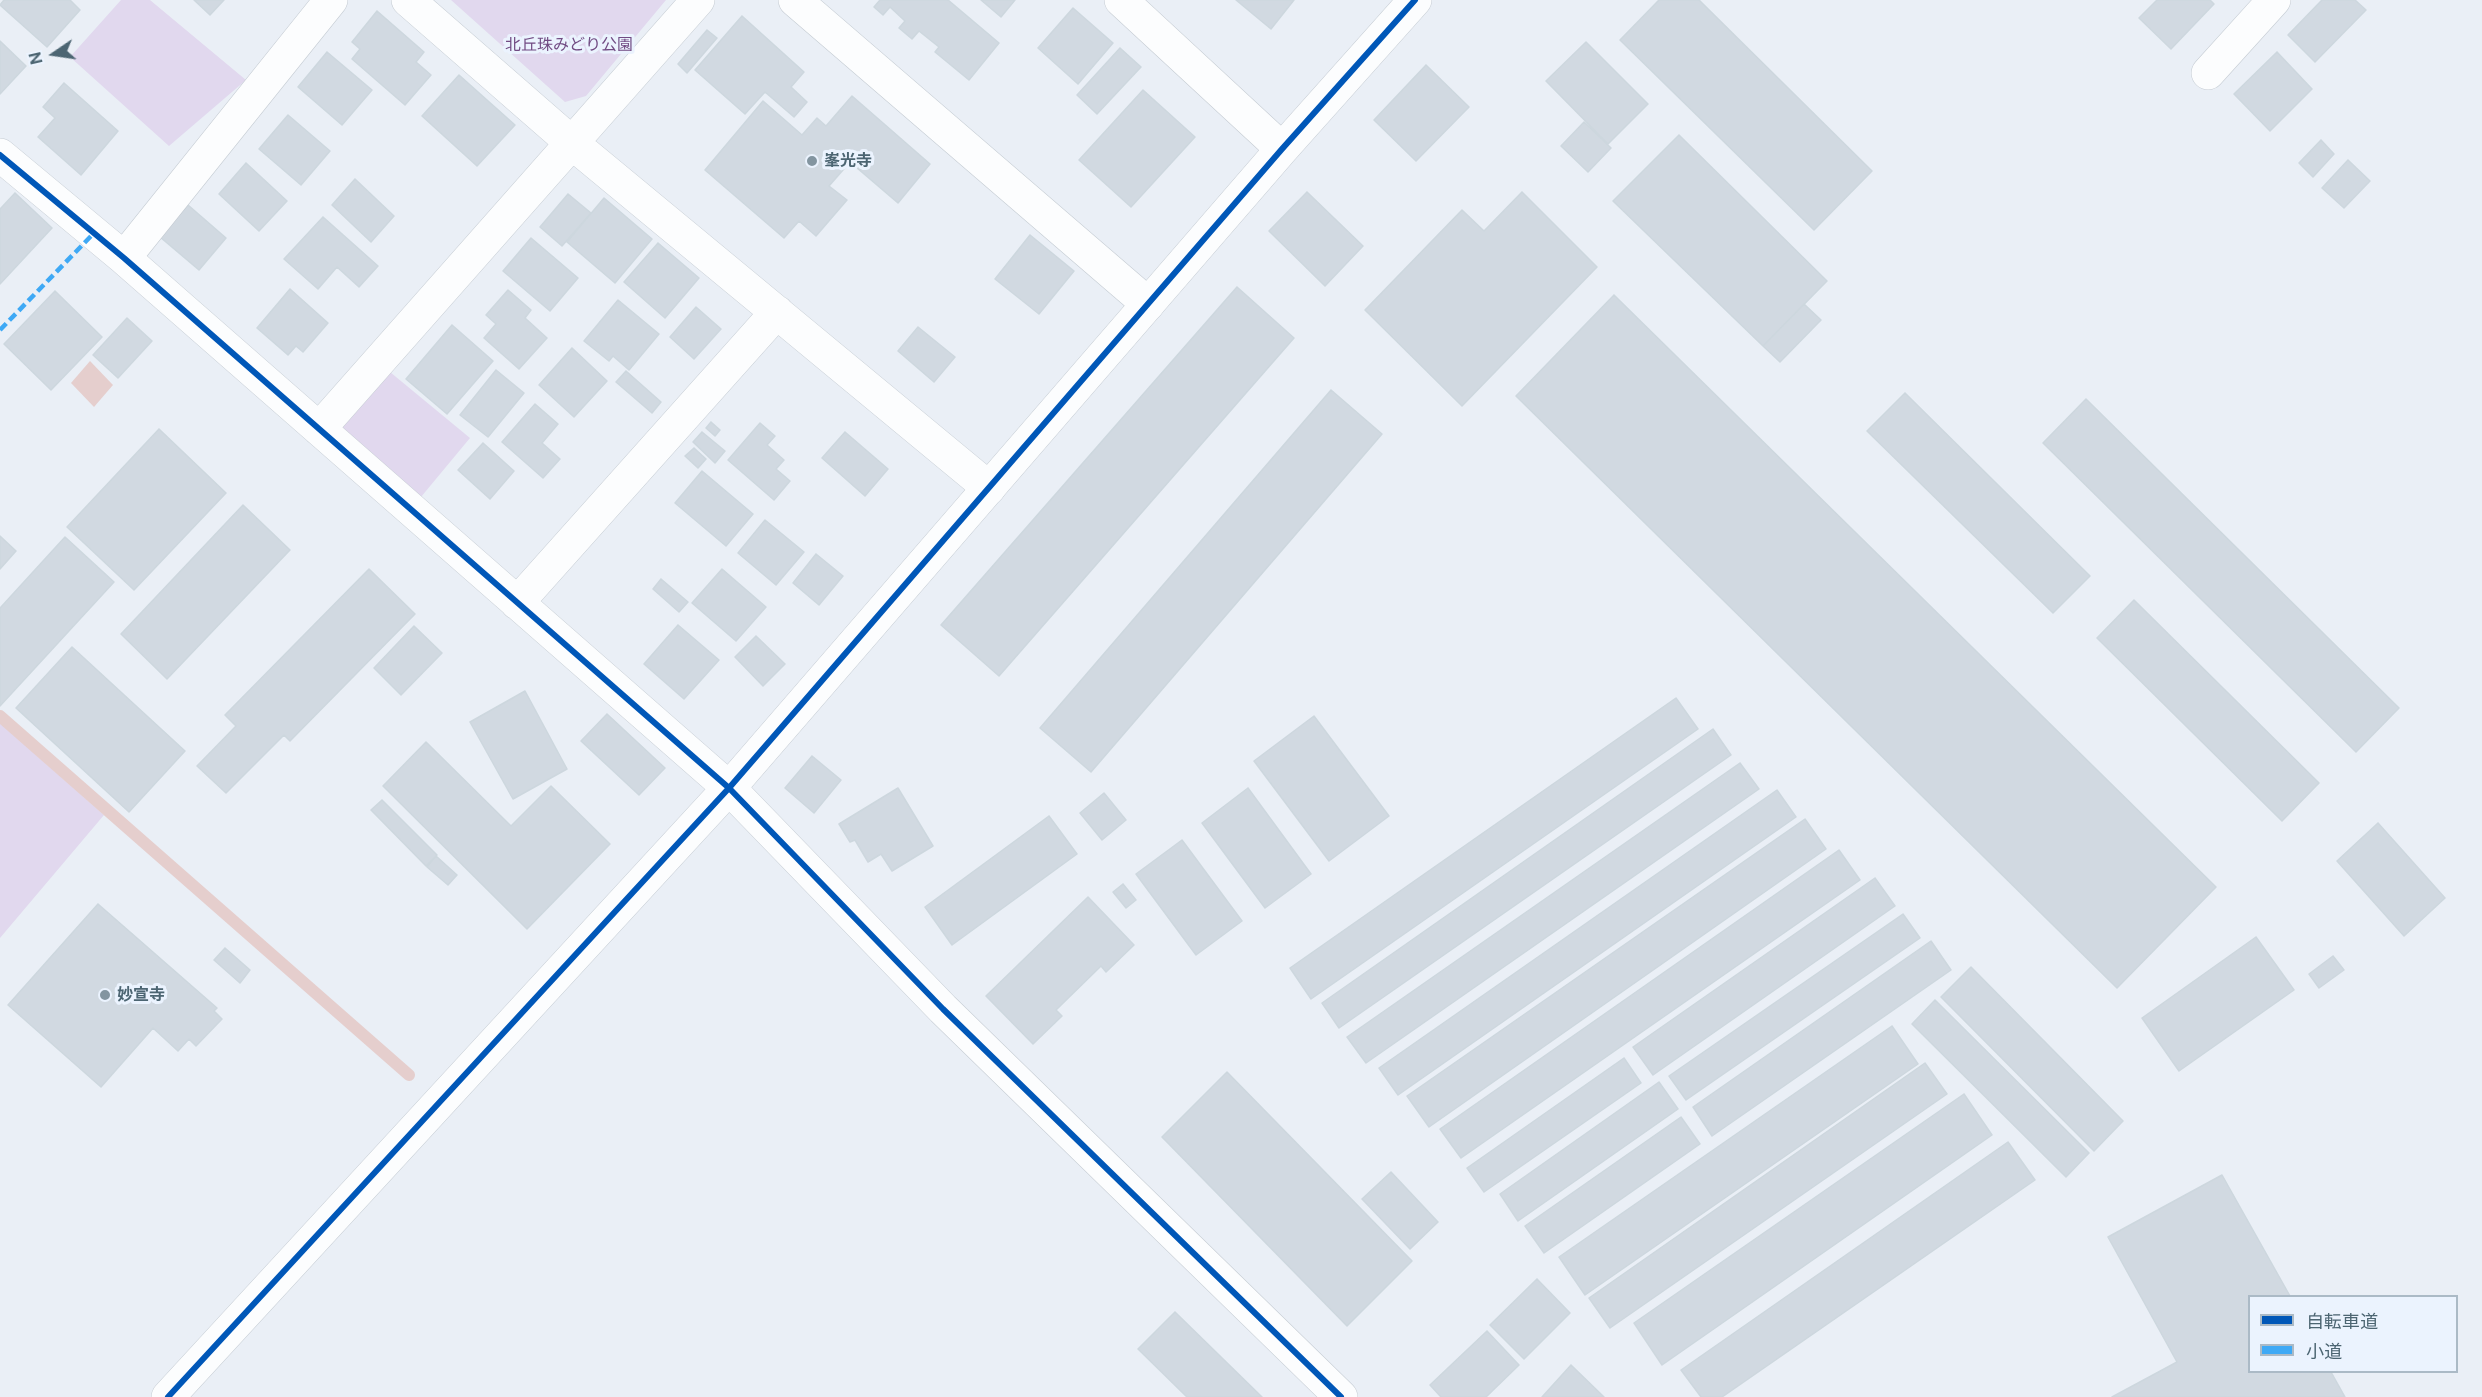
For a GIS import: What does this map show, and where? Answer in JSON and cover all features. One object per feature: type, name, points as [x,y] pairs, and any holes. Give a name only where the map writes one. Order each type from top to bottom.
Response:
[{"type":"street","points":[[124,258],[331,0]]},
{"type":"street","points":[[408,0],[572,143],[989,488]]},
{"type":"street","points":[[319,429],[698,0]]},
{"type":"street","points":[[795,0],[1148,304]]},
{"type":"street","points":[[1121,0],[1282,149]]},
{"type":"street","points":[[168,1397],[729,789],[1282,149],[1415,0]]},
{"type":"street","points":[[2208,73],[2271,1]]},
{"type":"street","points":[[0,155],[124,258],[729,789],[943,1009],[1341,1397]]},
{"type":"street","points":[[517,603],[777,312]]},
{"type":"green space","points":[[121,0],[150,0],[246,80],[169,146],[70,57]]},
{"type":"green space","name":"北丘珠みどり公園","points":[[451,0],[666,0],[586,96],[565,102]]},
{"type":"green space","points":[[390,372],[470,438],[416,503],[330,429]]},
{"type":"green space","points":[[0,723],[104,815],[0,938]]},
{"type":"shaded area","points":[[90,361],[113,385],[94,407],[71,383]]},
{"type":"building","points":[[4,0],[70,0],[80,10],[47,47],[0,5]]},
{"type":"building","points":[[194,0],[224,0],[210,15]]},
{"type":"building","points":[[880,0],[948,0],[999,43],[969,80],[935,52],[939,47],[919,31],[912,39],[899,28],[905,21],[890,7],[883,15],[874,7]]},
{"type":"building","points":[[981,0],[1015,0],[1001,17]]},
{"type":"building","points":[[1236,0],[1294,0],[1271,29]]},
{"type":"building","points":[[1659,0],[1699,0],[1872,171],[1814,230],[1620,40]]},
{"type":"building","points":[[2157,0],[2210,0],[2214,4],[2171,49],[2139,18]]},
{"type":"building","points":[[2322,0],[2355,0],[2366,10],[2315,62],[2288,35]]},
{"type":"building","points":[[1073,8],[1113,43],[1078,84],[1038,48]]},
{"type":"building","points":[[377,11],[424,52],[416,62],[431,75],[405,105],[352,59],[360,49],[352,42]]},
{"type":"building","points":[[742,16],[804,72],[791,87],[807,102],[794,117],[765,92],[745,114],[695,70]]},
{"type":"building","points":[[707,30],[717,38],[687,73],[678,64]]},
{"type":"building","points":[[0,41],[26,66],[0,94]]},
{"type":"building","points":[[1586,42],[1648,104],[1608,144],[1546,81]]},
{"type":"building","points":[[1120,48],[1141,67],[1097,114],[1077,95]]},
{"type":"building","points":[[327,52],[372,90],[342,125],[298,87]]},
{"type":"building","points":[[2277,52],[2312,89],[2270,131],[2234,94]]},
{"type":"building","points":[[1426,65],[1469,107],[1416,161],[1374,120]]},
{"type":"building","points":[[459,75],[515,125],[477,166],[422,116]]},
{"type":"building","points":[[64,83],[118,131],[81,175],[38,137],[55,118],[43,107]]},
{"type":"building","points":[[1143,90],[1195,137],[1131,207],[1079,160]]},
{"type":"building","points":[[852,96],[930,164],[898,203],[850,162],[829,186],[847,200],[816,236],[799,221],[784,238],[705,170],[763,101],[802,135],[817,118],[826,126]]},
{"type":"building","points":[[288,115],[330,151],[301,185],[259,149]]},
{"type":"building","points":[[1584,122],[1611,148],[1588,172],[1561,146]]},
{"type":"building","points":[[1679,135],[1827,281],[1763,346],[1613,201]]},
{"type":"building","points":[[2321,140],[2334,154],[2313,177],[2299,163]]},
{"type":"building","points":[[2348,160],[2370,181],[2344,208],[2322,188]]},
{"type":"building","points":[[246,163],[287,201],[259,231],[219,194]]},
{"type":"building","points":[[355,179],[394,216],[371,242],[332,205]]},
{"type":"building","points":[[1307,192],[1363,246],[1325,286],[1269,231]]},
{"type":"building","points":[[1522,192],[1597,267],[1462,406],[1365,310],[1462,210],[1484,231]]},
{"type":"building","points":[[15,193],[52,228],[0,284],[0,209]]},
{"type":"building","points":[[568,194],[591,213],[562,246],[540,227]]},
{"type":"building","points":[[604,198],[652,239],[615,283],[567,242]]},
{"type":"building","points":[[188,205],[226,238],[199,270],[160,237]]},
{"type":"building","points":[[323,217],[378,266],[359,287],[337,267],[318,289],[284,259]]},
{"type":"building","points":[[1030,235],[1074,271],[1039,314],[995,279]]},
{"type":"building","points":[[531,238],[578,278],[550,311],[503,271]]},
{"type":"building","points":[[658,243],[699,278],[665,318],[624,282]]},
{"type":"building","points":[[1237,287],[1294,338],[999,676],[941,625]]},
{"type":"building","points":[[290,289],[328,323],[303,352],[296,346],[288,355],[257,328]]},
{"type":"building","points":[[508,290],[531,310],[525,318],[547,338],[519,369],[484,338],[496,324],[486,315]]},
{"type":"building","points":[[55,291],[102,337],[51,390],[4,344]]},
{"type":"building","points":[[1614,295],[2216,887],[2117,988],[1516,396]]},
{"type":"building","points":[[618,300],[659,334],[629,370],[613,356],[609,361],[584,341]]},
{"type":"building","points":[[1804,304],[1821,320],[1780,362],[1763,346]]},
{"type":"building","points":[[696,307],[721,329],[694,359],[670,337]]},
{"type":"building","points":[[127,318],[152,341],[118,378],[93,355]]},
{"type":"building","points":[[452,325],[493,361],[447,414],[406,379]]},
{"type":"building","points":[[918,327],[955,357],[934,382],[898,351]]},
{"type":"building","points":[[572,348],[607,381],[574,417],[539,385]]},
{"type":"building","points":[[496,370],[524,393],[488,437],[460,415]]},
{"type":"building","points":[[626,371],[661,402],[652,413],[616,382]]},
{"type":"building","points":[[1331,390],[1382,434],[1091,772],[1040,728]]},
{"type":"building","points":[[1905,393],[2090,576],[2053,613],[1867,431]]},
{"type":"building","points":[[2086,399],[2399,708],[2356,752],[2043,443]]},
{"type":"building","points":[[535,404],[558,424],[542,443],[560,459],[543,478],[502,442]]},
{"type":"building","points":[[711,422],[720,430],[715,436],[706,428]]},
{"type":"building","points":[[760,423],[775,436],[767,445],[784,460],[776,469],[790,481],[774,500],[728,460]]},
{"type":"building","points":[[159,429],[226,493],[134,590],[67,527]]},
{"type":"building","points":[[702,432],[725,451],[715,463],[693,442]]},
{"type":"building","points":[[845,432],[888,469],[865,496],[822,458]]},
{"type":"building","points":[[483,443],[514,471],[490,499],[458,470]]},
{"type":"building","points":[[694,448],[706,459],[698,468],[685,456]]},
{"type":"building","points":[[702,471],[753,514],[726,546],[675,503]]},
{"type":"building","points":[[243,505],[290,550],[167,679],[121,634]]},
{"type":"building","points":[[765,520],[804,552],[776,585],[738,553]]},
{"type":"building","points":[[0,536],[16,551],[0,569]]},
{"type":"building","points":[[65,537],[114,582],[0,706],[0,608]]},
{"type":"building","points":[[816,554],[843,576],[819,605],[793,583]]},
{"type":"building","points":[[369,569],[415,614],[290,741],[284,735],[226,793],[197,766],[236,726],[225,715]]},
{"type":"building","points":[[722,569],[766,607],[736,641],[692,603]]},
{"type":"building","points":[[661,579],[688,602],[679,612],[653,589]]},
{"type":"building","points":[[2134,600],[2319,783],[2282,821],[2097,638]]},
{"type":"building","points":[[678,625],[719,660],[684,699],[644,664]]},
{"type":"building","points":[[414,626],[442,653],[401,695],[374,668]]},
{"type":"building","points":[[756,636],[785,664],[763,686],[735,657]]},
{"type":"building","points":[[72,647],[185,751],[129,812],[16,708]]},
{"type":"building","points":[[525,691],[567,769],[513,799],[470,722]]},
{"type":"building","points":[[1676,698],[1698,729],[1311,999],[1290,968]]},
{"type":"building","points":[[607,714],[665,768],[639,795],[581,741]]},
{"type":"building","points":[[1314,716],[1389,816],[1329,861],[1254,761]]},
{"type":"building","points":[[1713,729],[1731,755],[1339,1028],[1322,1003]]},
{"type":"building","points":[[426,742],[511,826],[551,786],[610,844],[527,929],[383,786]]},
{"type":"building","points":[[812,756],[841,780],[814,813],[785,788]]},
{"type":"building","points":[[1740,763],[1759,789],[1366,1063],[1347,1037]]},
{"type":"building","points":[[898,788],[933,846],[892,871],[881,854],[868,862],[855,840],[850,842],[839,824]]},
{"type":"building","points":[[1248,788],[1311,874],[1265,908],[1202,823]]},
{"type":"building","points":[[1777,790],[1796,817],[1398,1095],[1379,1068]]},
{"type":"building","points":[[1104,793],[1126,820],[1102,840],[1080,813]]},
{"type":"building","points":[[382,800],[437,855],[426,866],[371,810]]},
{"type":"building","points":[[1049,816],[1077,854],[952,945],[925,907]]},
{"type":"building","points":[[1805,819],[1826,849],[1429,1127],[1407,1096]]},
{"type":"building","points":[[2378,823],[2445,898],[2404,936],[2337,861]]},
{"type":"building","points":[[1182,840],[1242,921],[1196,955],[1136,874]]},
{"type":"building","points":[[1839,850],[1860,880],[1461,1158],[1440,1129]]},
{"type":"building","points":[[436,856],[457,875],[448,885],[427,867]]},
{"type":"building","points":[[1875,878],[1895,906],[1653,1075],[1633,1047]]},
{"type":"building","points":[[1123,884],[1136,900],[1126,908],[1113,892]]},
{"type":"building","points":[[1088,897],[1134,945],[1106,972],[1101,966],[1056,1010],[1062,1016],[1033,1044],[986,996]]},
{"type":"building","points":[[98,904],[217,1008],[214,1011],[222,1019],[196,1046],[189,1039],[178,1051],[153,1028],[101,1087],[8,1005]]},
{"type":"building","points":[[1903,914],[1920,938],[1686,1100],[1669,1076]]},
{"type":"building","points":[[2256,937],[2294,990],[2179,1071],[2142,1018]]},
{"type":"building","points":[[1931,941],[1951,970],[1712,1136],[1693,1107]]},
{"type":"building","points":[[225,948],[250,970],[240,983],[214,960]]},
{"type":"building","points":[[2333,956],[2344,970],[2319,988],[2309,974]]},
{"type":"building","points":[[1971,967],[2123,1121],[2094,1151],[1941,997]]},
{"type":"building","points":[[1935,1000],[2089,1153],[2066,1177],[1912,1024]]},
{"type":"building","points":[[1892,1026],[1918,1064],[1585,1295],[1559,1257]]},
{"type":"building","points":[[1624,1058],[1641,1083],[1484,1192],[1467,1168]]},
{"type":"building","points":[[1925,1063],[1947,1094],[1610,1328],[1589,1298]]},
{"type":"building","points":[[1227,1072],[1412,1261],[1347,1326],[1162,1137]]},
{"type":"building","points":[[1659,1082],[1678,1109],[1518,1221],[1500,1194]]},
{"type":"building","points":[[1964,1094],[1992,1135],[1662,1365],[1634,1323]]},
{"type":"building","points":[[1681,1117],[1700,1144],[1544,1253],[1525,1226]]},
{"type":"building","points":[[2008,1142],[2035,1180],[1722,1397],[1701,1397],[1681,1370]]},
{"type":"building","points":[[1391,1172],[1438,1222],[1410,1249],[1362,1199]]},
{"type":"building","points":[[2222,1175],[2289,1295],[2248,1295],[2248,1373],[2332,1373],[2345,1397],[2112,1397],[2177,1362],[2108,1237]]},
{"type":"building","points":[[1537,1279],[1570,1313],[1524,1359],[1490,1325]]},
{"type":"building","points":[[1175,1312],[1262,1397],[1187,1397],[1138,1349]]},
{"type":"building","points":[[1487,1331],[1519,1365],[1486,1397],[1441,1397],[1430,1385]]},
{"type":"building","points":[[1571,1365],[1604,1397],[1542,1397]]},
{"type":"waterway","points":[[0,716],[409,1075]]},
{"type":"marked path","points":[[0,330],[94,233]]},
{"type":"cycle path","points":[[168,1397],[729,788],[1282,149],[1415,0]]},
{"type":"cycle path","points":[[0,155],[124,258],[729,788],[943,1009],[1341,1397]]},
{"type":"place","name":"峯光寺","points":[[812,161]]},
{"type":"place","name":"妙宣寺","points":[[105,995]]}]
